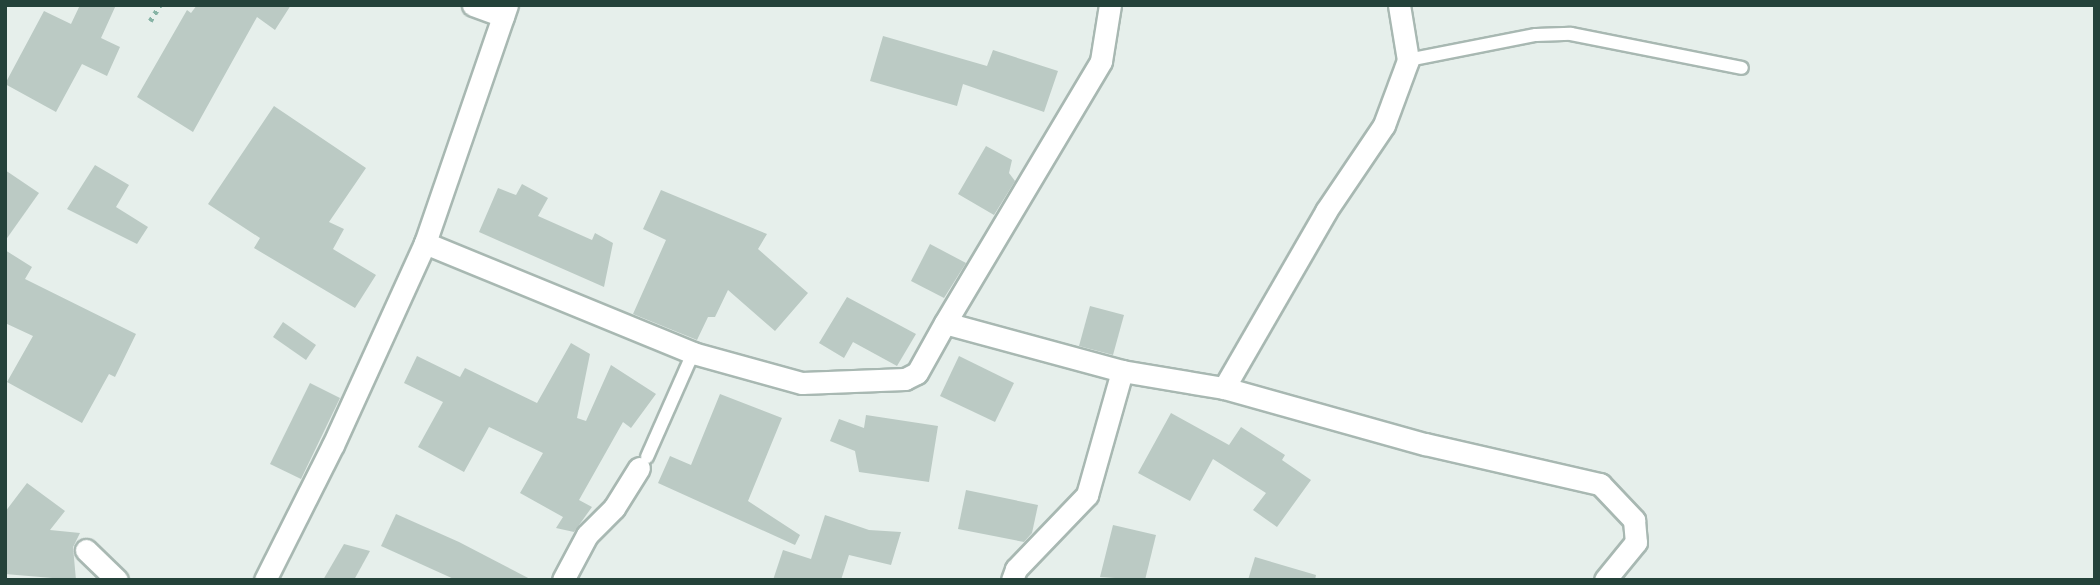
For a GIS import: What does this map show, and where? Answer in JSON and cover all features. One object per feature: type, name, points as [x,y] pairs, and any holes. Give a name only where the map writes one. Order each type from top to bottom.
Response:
[{"type":"street","points":[[265,580],[333,445],[425,243],[505,11],[473,5]]},
{"type":"street","points":[[425,243],[693,353],[802,383],[892,382],[917,373],[1101,61],[1110,5]]},
{"type":"street","points":[[1224,388],[1325,211],[1384,125],[1408,60],[1399,5]]},
{"type":"street","points":[[945,323],[1122,371],[1224,388],[1424,444],[1600,484],[1634,520],[1636,542],[1605,580]]},
{"type":"street","points":[[1012,580],[1016,569],[1087,495],[1122,371]]},
{"type":"street","points":[[563,580],[587,535],[614,508],[643,463]]},
{"type":"street","points":[[86,550],[117,580]]},
{"type":"lane","points":[[1408,60],[1536,35],[1571,34],[1742,68]]},
{"type":"lane","points":[[643,463],[693,353]]},
{"type":"path","points":[[150,21],[160,5]]},
{"type":"building","points":[[80,5],[116,5],[101,38],[120,47],[107,76],[82,64],[56,112],[5,84],[44,11],[71,24]]},
{"type":"building","points":[[197,5],[291,5],[275,30],[257,17],[193,132],[137,97],[187,10],[191,13]]},
{"type":"building","points":[[883,36],[987,66],[993,50],[1058,71],[1044,112],[963,84],[957,106],[870,81]]},
{"type":"building","points":[[274,106],[366,168],[329,222],[344,229],[333,249],[376,275],[355,308],[254,248],[260,238],[208,204]]},
{"type":"building","points":[[986,146],[1012,160],[1009,173],[1015,181],[994,215],[958,194]]},
{"type":"building","points":[[95,165],[129,185],[116,207],[148,227],[137,244],[67,209]]},
{"type":"building","points":[[5,170],[39,193],[5,241]]},
{"type":"building","points":[[522,184],[548,198],[538,216],[592,240],[595,233],[613,243],[604,287],[479,232],[498,188],[516,195]]},
{"type":"building","points":[[661,190],[767,234],[758,249],[808,293],[775,331],[728,290],[715,317],[708,317],[697,340],[633,314],[666,240],[643,229]]},
{"type":"building","points":[[930,244],[966,263],[944,298],[911,281]]},
{"type":"building","points":[[5,250],[32,267],[25,279],[136,334],[115,377],[109,374],[82,423],[7,382],[33,336],[5,323]]},
{"type":"building","points":[[847,297],[916,334],[897,366],[853,342],[844,358],[819,343]]},
{"type":"building","points":[[1090,306],[1124,315],[1113,355],[1079,346]]},
{"type":"building","points":[[283,322],[316,345],[306,360],[273,337]]},
{"type":"building","points":[[571,343],[590,354],[577,418],[586,421],[611,365],[656,394],[631,428],[623,422],[579,500],[592,507],[574,532],[556,528],[563,517],[520,493],[543,453],[489,427],[464,472],[418,447],[443,402],[404,383],[417,356],[460,377],[465,368],[537,403]]},
{"type":"building","points":[[959,356],[1014,383],[995,422],[940,396]]},
{"type":"building","points":[[310,383],[340,398],[301,479],[270,464]]},
{"type":"building","points":[[720,394],[782,418],[748,501],[800,535],[795,545],[658,483],[670,456],[691,465]]},
{"type":"building","points":[[1171,413],[1229,445],[1241,427],[1285,455],[1282,460],[1311,480],[1277,527],[1253,510],[1266,493],[1213,459],[1190,501],[1138,473]]},
{"type":"building","points":[[866,415],[938,426],[929,482],[859,472],[855,451],[830,441],[839,419],[864,428]]},
{"type":"building","points":[[27,483],[65,511],[50,530],[80,533],[73,547],[76,580],[5,574],[5,512]]},
{"type":"building","points":[[966,490],[1038,505],[1032,533],[1024,542],[958,529]]},
{"type":"building","points":[[396,514],[459,542],[532,580],[456,580],[381,546]]},
{"type":"building","points":[[825,515],[869,530],[901,532],[891,565],[849,555],[841,580],[773,580],[783,550],[811,559]]},
{"type":"building","points":[[1113,525],[1156,535],[1145,580],[1100,577]]},
{"type":"building","points":[[344,544],[370,551],[354,580],[323,580]]},
{"type":"building","points":[[1255,557],[1316,575],[1315,580],[1248,580]]}]
